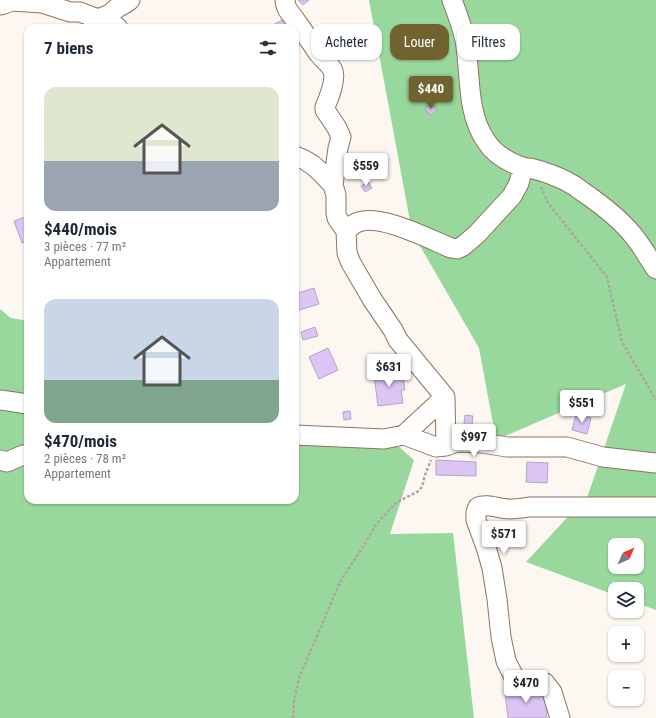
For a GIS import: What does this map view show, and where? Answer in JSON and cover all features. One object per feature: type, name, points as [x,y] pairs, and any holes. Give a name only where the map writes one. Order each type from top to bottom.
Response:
[{"type":"street","points":[[98,19],[110,14],[130,0]]},
{"type":"street","points":[[285,0],[286,8],[298,24]]},
{"type":"street","points":[[452,0],[465,40],[469,66],[470,92],[474,112],[479,129],[486,141],[495,152],[508,161],[567,181],[594,200],[620,221],[635,238],[656,269]]},
{"type":"street","points":[[8,2],[42,3],[70,12],[80,12],[98,19],[106,20],[113,24]]},
{"type":"street","points":[[299,25],[333,71],[334,78],[332,88],[325,110],[341,137],[333,185],[336,195],[337,218],[346,231],[347,253],[351,263],[372,299],[398,340],[445,398],[441,446]]},
{"type":"street","points":[[299,157],[313,165],[333,185]]},
{"type":"street","points":[[346,231],[356,223],[364,220],[396,224],[451,248],[457,249],[477,234],[512,196],[528,168]]},
{"type":"street","points":[[404,436],[445,398]]},
{"type":"street","points":[[0,400],[24,403]]},
{"type":"street","points":[[299,435],[384,439],[404,436],[441,446],[457,442],[482,443],[507,447],[567,447],[603,458],[656,463]]},
{"type":"street","points":[[0,460],[7,462],[24,455]]},
{"type":"street","points":[[560,718],[559,710],[552,692],[545,683],[516,684],[506,660],[501,637],[492,568],[476,520],[476,512],[478,507],[486,505],[495,508],[511,509],[529,507],[656,507]]},
{"type":"path","points":[[528,168],[548,203],[607,276],[622,342],[656,400]]},
{"type":"path","points":[[293,718],[298,678],[340,582],[380,519],[397,502],[417,492],[422,486],[425,475],[441,446]]},
{"type":"green space","points":[[369,0],[656,0],[656,610],[644,606],[644,582],[608,582],[608,592],[526,562],[588,495],[626,384],[496,440],[479,348],[412,232],[380,60],[382,60],[382,24],[373,24]]},
{"type":"green space","points":[[0,309],[11,318],[24,320],[24,504],[299,504],[299,443],[399,447],[414,460],[390,534],[453,533],[474,718],[0,718]]},
{"type":"building","points":[[298,0],[309,0],[303,5]]},
{"type":"building","points":[[282,20],[284,24],[275,24]]},
{"type":"building","points":[[430,104],[437,110],[431,115],[425,109]]},
{"type":"building","points":[[368,182],[372,188],[365,192],[361,186]]},
{"type":"building","points":[[24,217],[24,242],[22,243],[14,221]]},
{"type":"building","points":[[314,288],[319,304],[299,310],[299,293]]},
{"type":"building","points":[[315,327],[318,336],[303,340],[301,332]]},
{"type":"building","points":[[328,348],[338,370],[319,379],[309,357]]},
{"type":"building","points":[[402,371],[405,390],[401,390],[403,403],[378,406],[374,375]]},
{"type":"building","points":[[350,411],[351,419],[344,420],[343,412]]},
{"type":"building","points":[[576,414],[591,418],[587,434],[572,430]]},
{"type":"building","points":[[465,415],[473,416],[471,434],[463,434]]},
{"type":"building","points":[[436,460],[476,462],[476,476],[436,475]]},
{"type":"building","points":[[527,462],[548,463],[547,483],[526,482]]},
{"type":"building","points":[[544,689],[547,718],[508,718],[505,693]]}]
